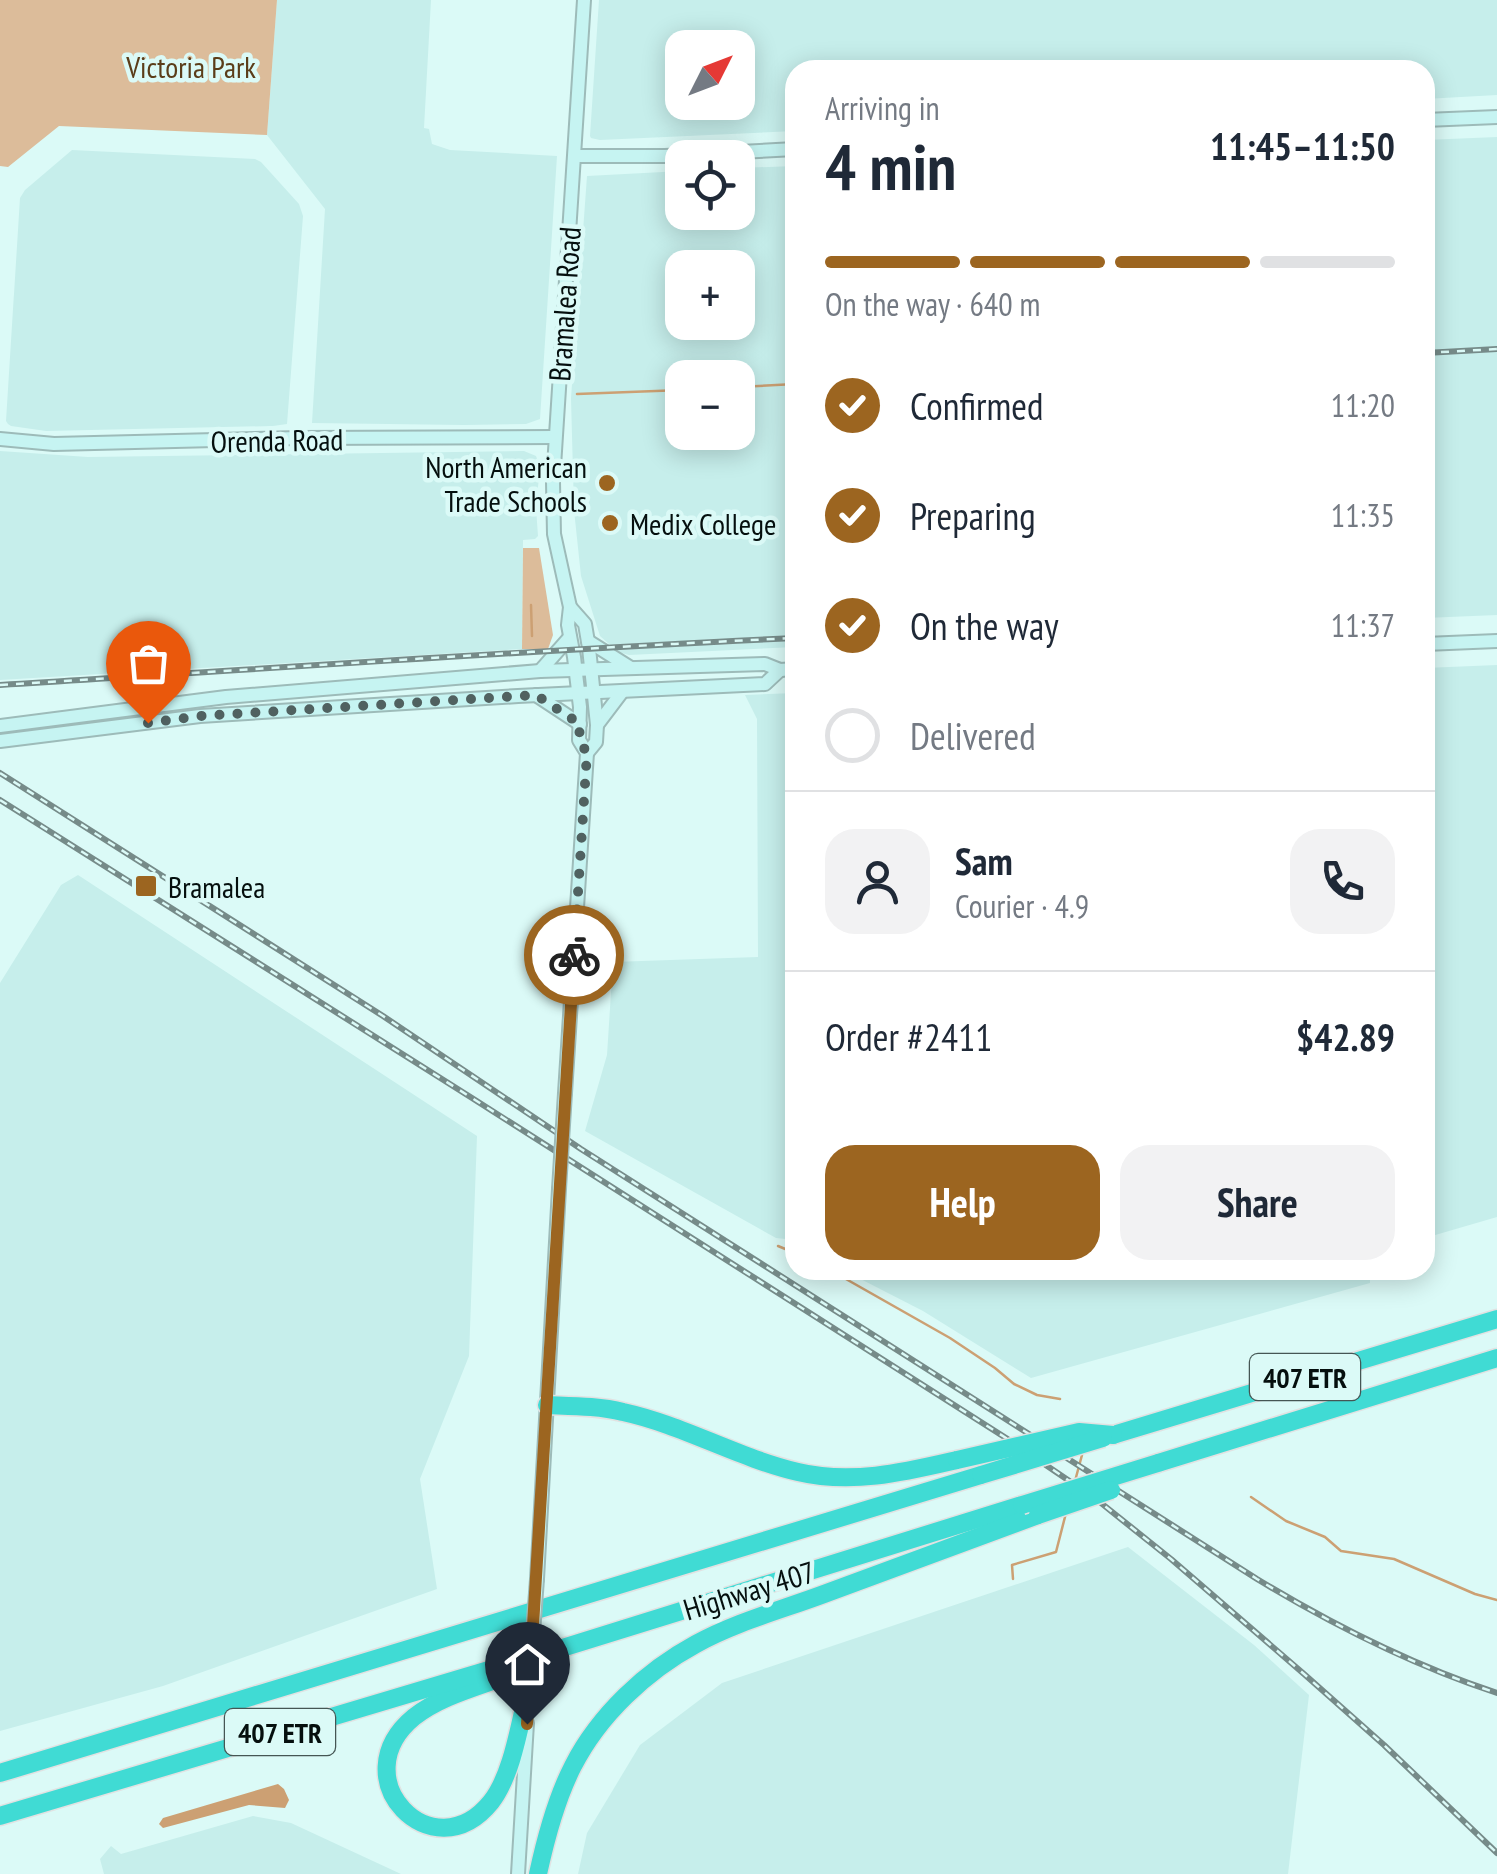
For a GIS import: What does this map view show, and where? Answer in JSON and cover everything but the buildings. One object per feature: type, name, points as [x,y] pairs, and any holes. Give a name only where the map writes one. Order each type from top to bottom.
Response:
[{"type":"highway","name":"Highway 407","points":[[0,1774],[1497,1319]]},
{"type":"highway","name":"Highway 407","points":[[0,1816],[1030,1510],[1158,1464],[1497,1358]]},
{"type":"highway","points":[[546,1404],[620,1411],[800,1473],[856,1478],[895,1475],[1079,1432],[1113,1434]]},
{"type":"highway","points":[[538,1874],[562,1790],[575,1762],[626,1696],[662,1666],[698,1643],[750,1620],[1030,1510]]},
{"type":"highway","points":[[530,1686],[502,1784],[482,1812],[465,1823],[441,1828],[416,1821],[400,1808],[389,1791],[387,1762],[394,1741],[410,1721],[439,1702],[544,1664],[559,1649]]},
{"type":"main road","name":"Bramalea Road","points":[[584,0],[555,438],[554,534],[570,607],[568,625],[576,671],[579,740],[587,753]]},
{"type":"main road","points":[[1435,120],[1497,117]]},
{"type":"main road","points":[[575,156],[785,150]]},
{"type":"main road","name":"Orenda Road","points":[[0,438],[54,444],[300,438],[555,438]]},
{"type":"main road","name":"Bramalea Road","points":[[518,1874],[587,753],[596,742],[597,725],[585,624],[570,607]]},
{"type":"main road","points":[[540,671],[570,637]]},
{"type":"main road","points":[[588,641],[633,670]]},
{"type":"main road","points":[[1435,644],[1497,641]]},
{"type":"main road","points":[[0,726],[198,700],[540,671],[765,664],[785,670]]},
{"type":"main road","points":[[0,741],[200,716],[766,684],[780,670]]},
{"type":"main road","points":[[597,725],[622,692]]},
{"type":"main road","points":[[536,695],[580,724]]},
{"type":"main road","points":[[198,700],[200,716]]},
{"type":"shaded area","points":[[277,0],[431,0],[424,128],[429,129],[432,144],[450,150],[557,156],[540,419],[526,424],[312,423],[325,209],[267,135]]},
{"type":"shaded area","points":[[599,0],[1497,0],[1497,95],[1435,98],[1435,60],[785,60],[785,131],[600,140],[590,136]]},
{"type":"shaded area","points":[[1497,137],[1497,615],[1435,618],[1435,140]]},
{"type":"shaded area","points":[[72,150],[255,159],[299,204],[303,216],[287,424],[46,431],[8,424],[20,198]]},
{"type":"shaded area","points":[[785,166],[785,647],[629,655],[618,652],[600,636],[581,576],[574,510],[571,398],[587,176],[665,172],[665,230],[755,230],[755,167]]},
{"type":"shaded area","points":[[0,451],[88,457],[524,451],[536,456],[540,466],[538,536],[523,540],[522,649],[0,680]]},
{"type":"shaded area","points":[[1497,665],[1497,1217],[1435,1235],[1435,668]]},
{"type":"shaded area","points":[[785,693],[785,1239],[776,1238],[585,1131],[607,1055],[613,962],[758,957],[757,719],[745,695]]},
{"type":"shaded area","points":[[78,875],[477,1136],[469,1356],[420,1479],[437,1589],[163,1686],[0,1731],[0,983],[61,885]]},
{"type":"shaded area","points":[[863,1280],[1370,1280],[1031,1378],[923,1311]]},
{"type":"shaded area","points":[[1128,1547],[1254,1645],[1309,1695],[1288,1874],[578,1874],[587,1833],[640,1745],[722,1683]]},
{"type":"shaded area","points":[[278,1784],[289,1800],[285,1808],[249,1805],[163,1828],[159,1824],[163,1818]]},
{"type":"shaded area","points":[[253,1816],[291,1823],[401,1874],[104,1874],[100,1859],[111,1846],[121,1854]]},
{"type":"green space","name":"Victoria Park","points":[[0,0],[277,0],[267,135],[59,126],[8,167],[0,166]]},
{"type":"green space","points":[[523,548],[539,548],[553,635],[548,649],[522,649]]},
{"type":"waterway","points":[[755,386],[785,385]]},
{"type":"waterway","points":[[577,394],[665,391]]},
{"type":"waterway","points":[[531,605],[532,636]]},
{"type":"waterway","points":[[778,1246],[785,1249]]},
{"type":"waterway","points":[[848,1280],[950,1338],[1014,1384],[1037,1395],[1060,1399]]},
{"type":"waterway","points":[[1075,1481],[1082,1455]]},
{"type":"waterway","points":[[1251,1497],[1286,1521],[1325,1537],[1341,1551],[1394,1559],[1497,1600]]},
{"type":"waterway","points":[[1013,1579],[1012,1565],[1056,1552],[1066,1513]]},
{"type":"railway","points":[[1435,352],[1497,349]]},
{"type":"railway","points":[[0,685],[785,639]]},
{"type":"railway","points":[[0,773],[383,1016],[785,1279]]},
{"type":"railway","points":[[0,800],[1006,1438],[1096,1499],[1304,1674],[1497,1853]]},
{"type":"railway","points":[[787,1280],[1257,1579],[1374,1643],[1497,1693]]},
{"type":"way so far","points":[[148,723],[200,716],[536,695],[580,724],[579,740],[587,753],[574,955]]},
{"type":"place","name":"North American Trade Schools","points":[[607,483]]},
{"type":"place","name":"Medix College","points":[[610,523]]},
{"type":"place","name":"Bramalea","points":[[146,886]]},
{"type":"route","points":[[527,1724],[574,955]]}]
